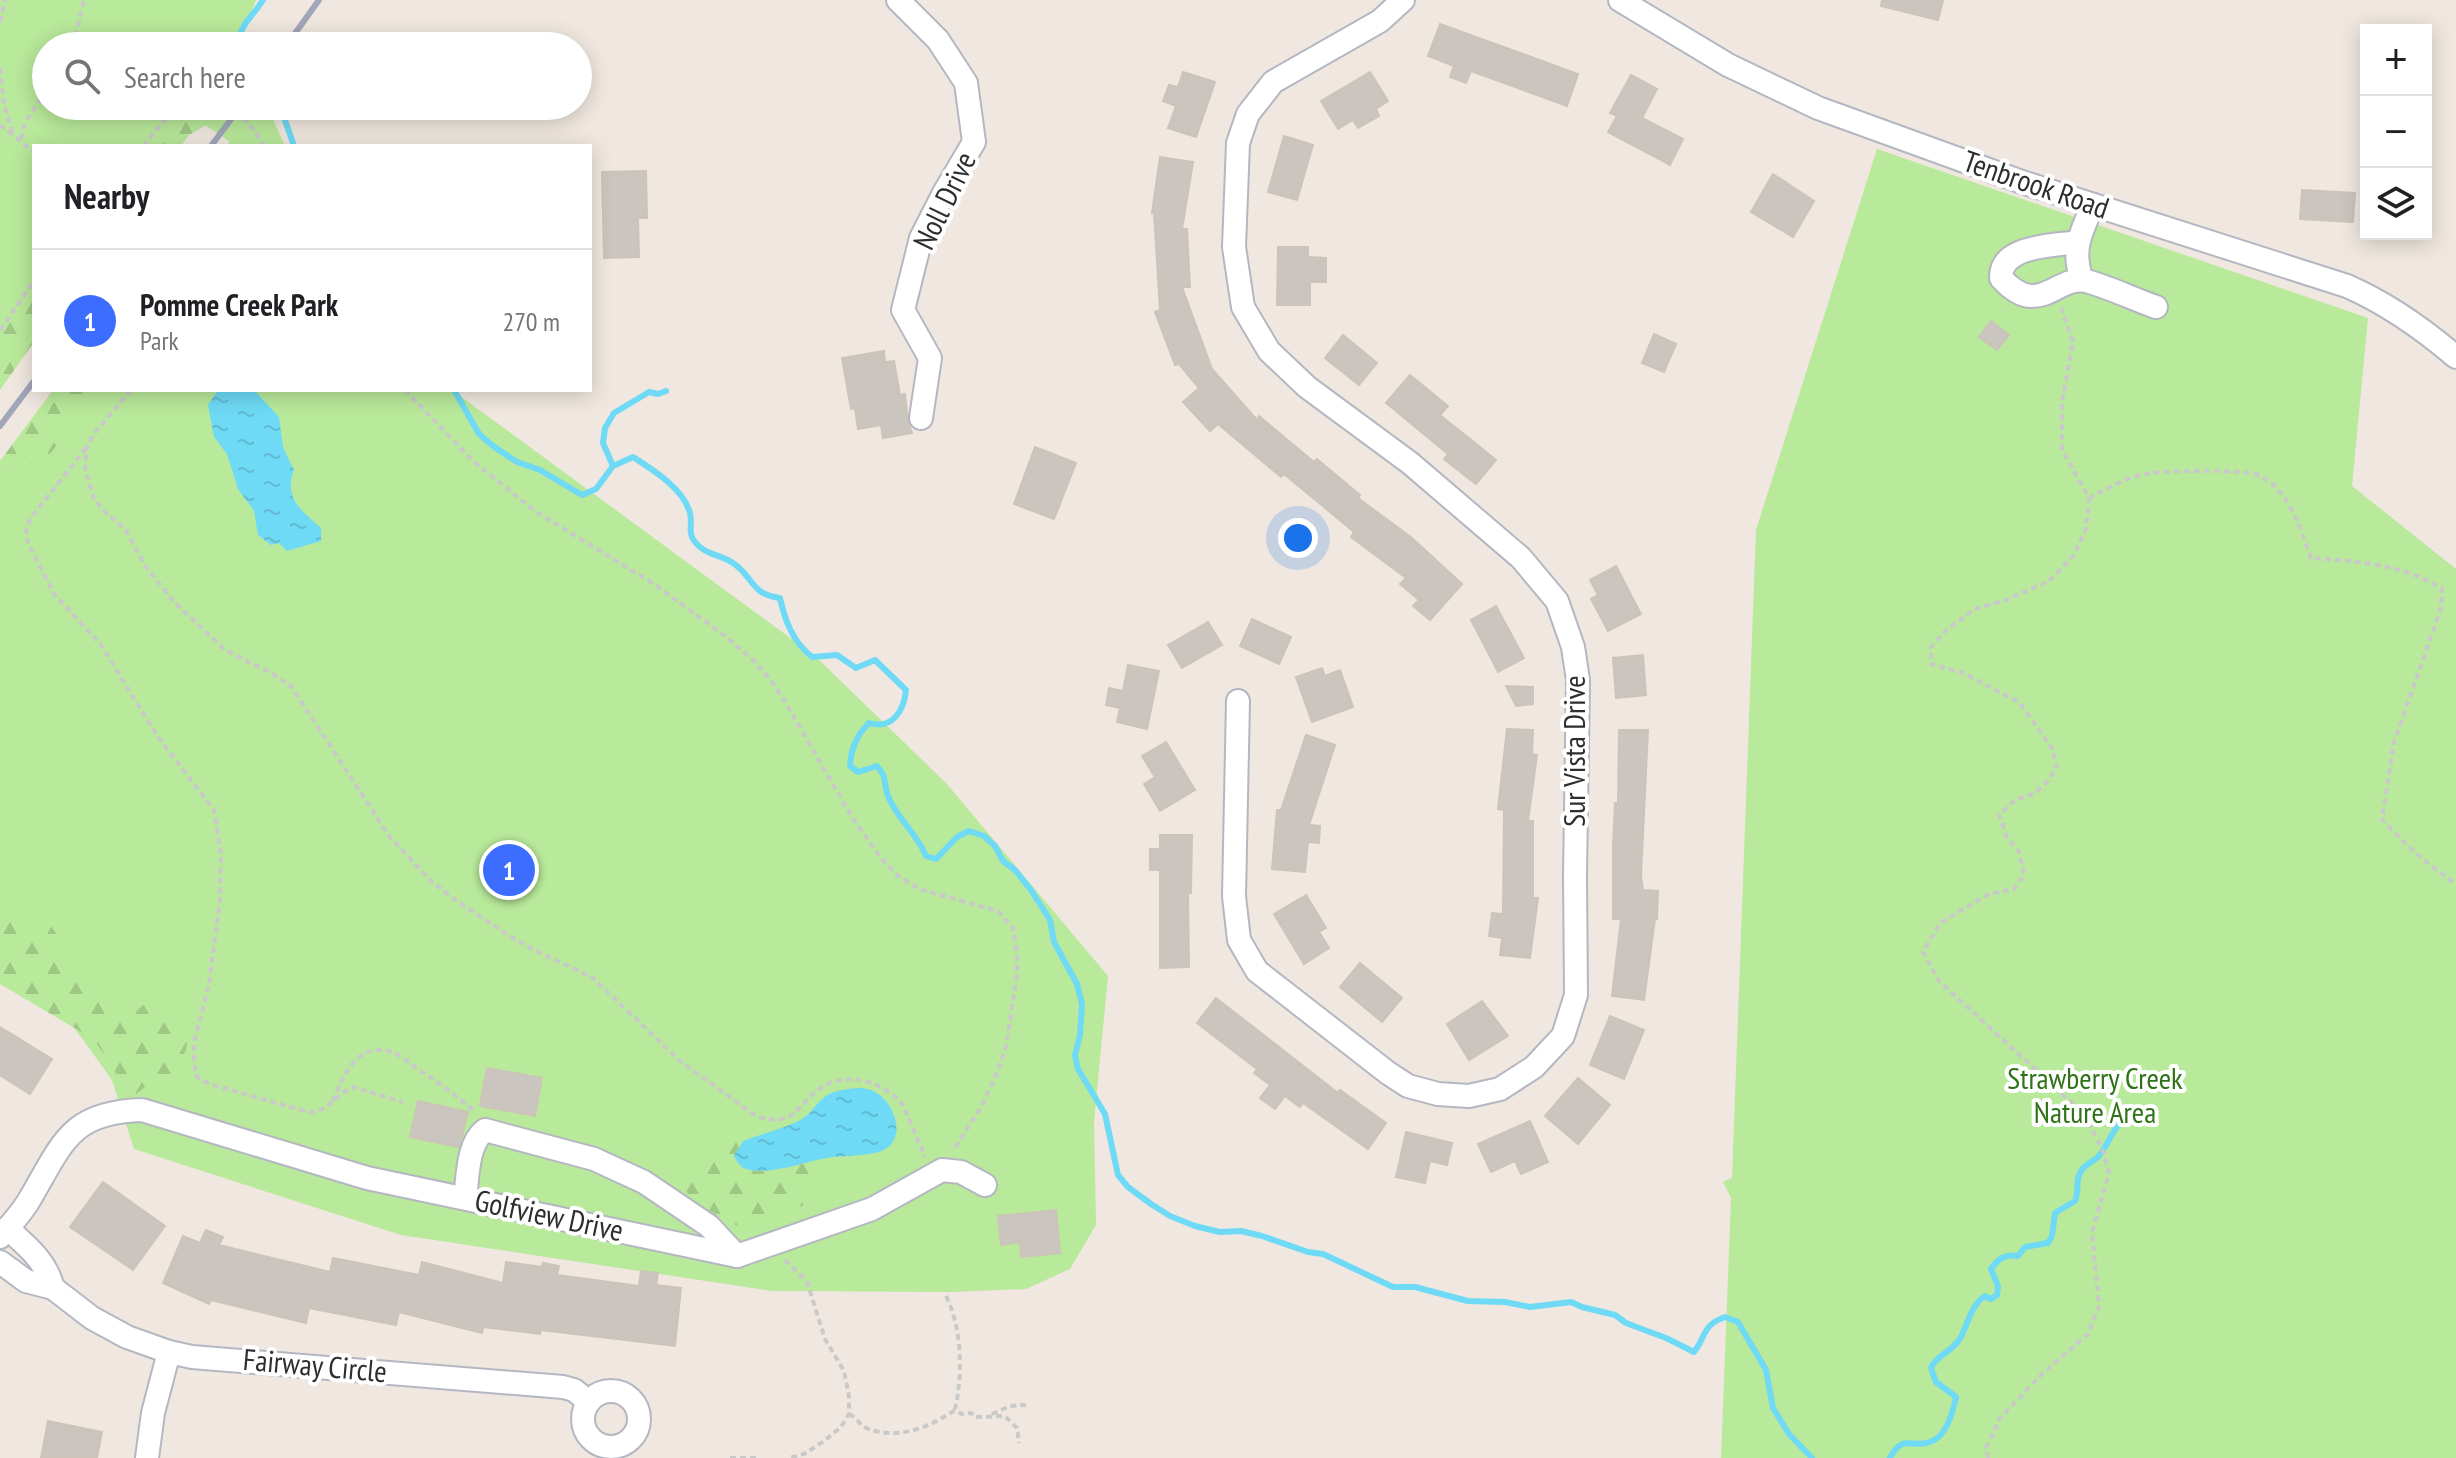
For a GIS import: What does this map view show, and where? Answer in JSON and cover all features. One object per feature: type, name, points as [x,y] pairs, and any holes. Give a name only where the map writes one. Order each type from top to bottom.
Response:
[{"type":"street","name":"Noll Drive","points":[[898,0],[938,40],[966,83],[974,142],[921,238],[903,310],[930,358],[921,418]]},
{"type":"street","name":"Sur Vista Drive","points":[[1238,701],[1234,896],[1239,940],[1257,971],[1408,1086],[1438,1094],[1469,1096],[1500,1089],[1534,1067],[1563,1036],[1576,995],[1578,680],[1573,647],[1557,601],[1521,558],[1410,463],[1307,387],[1269,351],[1243,307],[1234,247],[1238,143],[1248,114],[1273,82],[1380,21],[1403,0]]},
{"type":"street","name":"Tenbrook Road","points":[[1620,0],[1718,60],[1788,95],[1871,129],[2093,205],[2347,286],[2406,318],[2456,357]]},
{"type":"street","points":[[2082,280],[2078,270],[2077,242],[2093,205]]},
{"type":"street","points":[[2077,242],[2021,251],[2010,256],[2003,263],[2001,278],[2009,287],[2033,296],[2082,280],[2156,307]]},
{"type":"street","name":"Golfview Drive","points":[[4,1233],[31,1197],[60,1146],[78,1126],[118,1111],[142,1110],[367,1178],[737,1256]]},
{"type":"street","points":[[465,1198],[473,1147],[485,1130],[594,1159],[644,1182],[709,1226],[737,1256],[872,1209],[937,1173],[961,1172],[985,1185]]},
{"type":"street","name":"Fairway Circle","points":[[4,1233],[36,1254],[49,1274],[53,1288]]},
{"type":"street","points":[[9,1268],[36,1254]]},
{"type":"street","name":"Fairway Circle","points":[[9,1268],[39,1286],[53,1288],[107,1327],[169,1352],[192,1357],[563,1387],[583,1395],[589,1402]]},
{"type":"street","points":[[147,1458],[157,1394],[169,1352]]},
{"type":"path","points":[[0,22],[5,0]]},
{"type":"path","points":[[76,32],[84,0]]},
{"type":"path","points":[[0,68],[4,105],[13,133]]},
{"type":"path","points":[[21,139],[32,112]]},
{"type":"path","points":[[145,144],[165,120]]},
{"type":"path","points":[[245,120],[262,144]]},
{"type":"path","points":[[0,125],[32,150]]},
{"type":"path","points":[[0,330],[32,284]]},
{"type":"path","points":[[1988,1458],[1986,1448],[2000,1418],[2043,1373],[2088,1334],[2099,1306],[2092,1232],[2109,1173],[2104,1153],[2085,1115],[1939,981],[1923,952],[1940,923],[1989,894],[2014,889],[2024,875],[2019,852],[2007,837],[1999,815],[2015,800],[2035,793],[2049,780],[2057,766],[2052,748],[2019,702],[1963,673],[1931,664],[1931,647],[1946,630],[1975,609],[2006,600],[2049,581],[2074,555],[2086,529],[2089,498],[2062,450],[2062,402],[2073,341],[2055,290]]},
{"type":"path","points":[[129,392],[30,519],[26,537],[54,594],[101,645],[158,737],[214,810],[221,854],[220,900],[209,984],[194,1043],[196,1075],[213,1085],[308,1112],[323,1110],[341,1093],[353,1087],[403,1102]]},
{"type":"path","points":[[87,446],[85,468],[94,499],[125,529],[166,595],[225,650],[291,686],[389,836],[430,880],[508,935],[592,977],[680,1061],[756,1116],[771,1119],[793,1114],[824,1086],[846,1080],[867,1082],[891,1092],[903,1105],[937,1173],[981,1107],[1006,1047],[1017,975],[1013,928],[998,911],[919,889],[897,875],[852,817],[784,700],[752,659],[685,605],[535,511],[473,461],[407,392]]},
{"type":"path","points":[[2089,498],[2141,474],[2233,471],[2258,476],[2276,489],[2294,512],[2311,558],[2351,561],[2424,577],[2442,589],[2441,608],[2394,742],[2382,819],[2400,840],[2456,884]]},
{"type":"path","points":[[333,1103],[341,1080],[352,1064],[365,1052],[377,1049],[403,1058],[486,1117]]},
{"type":"path","points":[[769,1245],[807,1282],[825,1339],[844,1371],[849,1396],[849,1414],[841,1427],[804,1454],[789,1458]]},
{"type":"path","points":[[849,1414],[869,1429],[902,1433],[922,1428],[955,1409],[959,1393],[959,1355],[955,1320],[946,1296]]},
{"type":"path","points":[[990,1415],[1010,1406],[1026,1405]]},
{"type":"path","points":[[955,1409],[961,1414],[971,1413],[975,1417],[1005,1416],[1017,1428],[1019,1443]]},
{"type":"path","points":[[730,1458],[758,1458]]},
{"type":"green space","points":[[0,0],[256,0],[243,32],[32,32],[32,120],[179,120],[151,144],[32,144],[32,311],[0,355]]},
{"type":"green space","points":[[156,120],[215,120],[189,135],[182,144],[137,144],[151,135]]},
{"type":"green space","points":[[198,120],[273,120],[284,144],[228,144],[229,141]]},
{"type":"green space","name":"Strawberry Creek Nature Area","points":[[1877,149],[2368,318],[2352,486],[2456,569],[2456,1458],[1721,1458],[1731,1198],[1723,1182],[1732,1178],[1756,530]]},
{"type":"green space","points":[[32,293],[32,345],[0,390],[0,323],[21,307]]},
{"type":"green space","points":[[52,392],[96,392],[47,458],[14,470],[0,464]]},
{"type":"green space","points":[[86,392],[455,392],[815,656],[946,783],[1108,976],[1094,1122],[1096,1225],[1070,1269],[1026,1289],[951,1292],[772,1291],[401,1235],[134,1149],[112,1080],[47,990],[0,956],[0,464],[14,470]]},
{"type":"green space","points":[[0,915],[51,926],[93,986],[133,1014],[151,998],[191,1022],[186,1050],[171,1080],[154,1080],[135,1095],[120,1091],[114,1067],[93,1039],[0,984]]},
{"type":"green space","points":[[736,1140],[747,1154],[803,1161],[814,1182],[812,1196],[802,1206],[775,1211],[768,1226],[753,1231],[730,1223],[696,1202],[684,1184],[703,1159],[716,1156],[727,1142]]},
{"type":"water","points":[[217,392],[256,392],[279,417],[283,447],[294,470],[291,480],[293,496],[301,510],[321,528],[321,541],[287,551],[279,543],[271,545],[258,535],[254,511],[238,489],[227,454],[214,437],[208,405]]},
{"type":"water","points":[[861,1088],[880,1095],[895,1117],[893,1142],[882,1151],[826,1158],[765,1171],[746,1169],[736,1160],[734,1156],[743,1141],[802,1119],[829,1094]]},
{"type":"building","points":[[1882,0],[1943,0],[1938,20],[1881,6]]},
{"type":"building","points":[[1440,24],[1578,74],[1567,106],[1471,71],[1466,83],[1450,77],[1454,66],[1428,56]]},
{"type":"building","points":[[1183,72],[1215,82],[1196,137],[1168,128],[1176,106],[1163,101],[1169,85],[1178,87]]},
{"type":"building","points":[[1370,72],[1388,101],[1376,109],[1379,116],[1358,128],[1353,120],[1338,129],[1321,101]]},
{"type":"building","points":[[1631,75],[1657,89],[1642,118],[1683,139],[1670,165],[1608,132],[1617,116],[1610,113]]},
{"type":"building","points":[[1284,136],[1313,145],[1297,200],[1268,192]]},
{"type":"building","points":[[1160,157],[1193,162],[1182,229],[1187,229],[1190,287],[1182,287],[1212,369],[1257,420],[1259,416],[1314,462],[1317,459],[1360,495],[1358,498],[1412,538],[1462,584],[1430,620],[1413,606],[1419,600],[1400,584],[1406,578],[1351,537],[1354,532],[1218,424],[1210,431],[1183,402],[1199,388],[1179,364],[1175,365],[1155,312],[1160,310],[1152,213]]},
{"type":"building","points":[[646,171],[647,218],[638,218],[639,257],[604,258],[602,172]]},
{"type":"building","points":[[1773,174],[1814,201],[1793,237],[1751,212]]},
{"type":"building","points":[[2302,190],[2355,193],[2353,222],[2300,219]]},
{"type":"building","points":[[1278,247],[1308,247],[1308,257],[1326,258],[1326,282],[1310,282],[1310,305],[1277,305]]},
{"type":"building","points":[[1991,321],[2009,335],[1997,350],[1979,337]]},
{"type":"building","points":[[1654,334],[1676,344],[1664,372],[1642,363]]},
{"type":"building","points":[[1343,335],[1377,363],[1359,385],[1325,358]]},
{"type":"building","points":[[884,351],[885,362],[894,361],[900,395],[905,394],[912,433],[883,438],[881,425],[858,429],[855,408],[851,409],[842,358]]},
{"type":"building","points":[[1410,375],[1448,406],[1440,415],[1496,460],[1476,484],[1444,459],[1448,454],[1386,403]]},
{"type":"building","points":[[1035,447],[1076,463],[1054,519],[1014,504]]},
{"type":"building","points":[[1616,566],[1641,614],[1608,631],[1591,599],[1598,595],[1590,580]]},
{"type":"building","points":[[1496,606],[1524,658],[1498,672],[1471,620]]},
{"type":"building","points":[[1252,619],[1291,637],[1279,664],[1240,646]]},
{"type":"building","points":[[1208,622],[1222,645],[1182,668],[1168,645]]},
{"type":"building","points":[[1643,655],[1646,695],[1616,698],[1613,658]]},
{"type":"building","points":[[1128,665],[1159,671],[1147,729],[1117,722],[1120,708],[1106,705],[1109,688],[1123,691]]},
{"type":"building","points":[[1322,668],[1325,676],[1340,670],[1353,707],[1312,722],[1296,677]]},
{"type":"building","points":[[1506,686],[1533,687],[1533,704],[1516,706]]},
{"type":"building","points":[[1507,729],[1533,730],[1532,754],[1537,755],[1528,821],[1533,821],[1533,898],[1538,898],[1530,958],[1500,955],[1502,938],[1489,936],[1492,913],[1503,914],[1504,810],[1498,809]]},
{"type":"building","points":[[1619,730],[1648,730],[1641,876],[1643,890],[1658,891],[1657,919],[1644,1000],[1612,996],[1621,919],[1613,919]]},
{"type":"building","points":[[1306,735],[1335,745],[1309,825],[1320,826],[1319,843],[1308,842],[1305,872],[1272,869],[1277,810],[1281,810]]},
{"type":"building","points":[[1166,742],[1195,790],[1160,811],[1144,784],[1155,777],[1142,756]]},
{"type":"building","points":[[1160,835],[1192,835],[1191,893],[1188,893],[1189,967],[1160,968],[1160,870],[1150,870],[1150,849],[1160,849]]},
{"type":"building","points":[[1306,895],[1326,928],[1319,932],[1329,948],[1304,964],[1274,914]]},
{"type":"building","points":[[1360,963],[1402,998],[1382,1022],[1340,987]]},
{"type":"building","points":[[1216,998],[1338,1093],[1340,1090],[1386,1123],[1368,1149],[1303,1103],[1300,1107],[1285,1096],[1275,1109],[1260,1098],[1270,1085],[1254,1073],[1257,1069],[1197,1023]]},
{"type":"building","points":[[1482,1001],[1508,1036],[1469,1060],[1447,1024]]},
{"type":"building","points":[[1610,1016],[1644,1030],[1624,1079],[1590,1065]]},
{"type":"building","points":[[0,1027],[52,1059],[30,1094],[0,1075]]},
{"type":"building","points":[[487,1068],[542,1078],[535,1116],[480,1106]]},
{"type":"building","points":[[1578,1078],[1610,1105],[1578,1144],[1545,1116]]},
{"type":"building","points":[[418,1101],[468,1112],[459,1147],[410,1137]]},
{"type":"building","points":[[1530,1121],[1548,1162],[1521,1174],[1515,1161],[1491,1172],[1478,1144]]},
{"type":"building","points":[[1406,1132],[1452,1143],[1447,1165],[1430,1161],[1425,1183],[1396,1177]]},
{"type":"building","points":[[103,1182],[165,1226],[133,1270],[70,1227]]},
{"type":"building","points":[[1056,1210],[1060,1253],[1021,1257],[1020,1242],[1001,1245],[998,1216]]},
{"type":"building","points":[[206,1230],[223,1237],[219,1245],[330,1272],[333,1258],[419,1275],[422,1262],[503,1283],[506,1262],[542,1267],[543,1263],[559,1266],[557,1275],[639,1286],[641,1271],[658,1273],[656,1285],[681,1288],[675,1346],[541,1330],[540,1334],[483,1327],[482,1333],[399,1312],[396,1325],[309,1308],[306,1323],[211,1300],[209,1304],[163,1283],[183,1236],[200,1243]]},
{"type":"building","points":[[48,1421],[102,1432],[97,1458],[41,1458]]},
{"type":"waterway","points":[[241,32],[263,0]]},
{"type":"waterway","points":[[285,120],[293,144]]},
{"type":"waterway","points":[[613,466],[603,443],[605,428],[614,413],[649,392],[658,394],[666,391]]},
{"type":"waterway","points":[[455,392],[479,434],[493,446],[517,462],[540,470],[582,495],[596,489],[613,466],[633,457],[649,467],[666,480],[687,504],[691,535],[699,546],[740,568],[763,593],[780,598],[791,630],[812,657],[837,655],[856,668],[875,660],[906,690],[903,705],[895,717],[884,724],[869,723],[861,733],[853,748],[850,766],[858,772],[877,766],[896,812],[918,840],[926,856],[936,859],[957,837],[969,831],[984,836],[995,846],[1003,861],[1031,890],[1050,920],[1054,942],[1077,984],[1082,1004],[1075,1055],[1078,1069],[1105,1114],[1118,1175],[1128,1187],[1170,1216],[1195,1226],[1220,1232],[1241,1231],[1323,1254],[1393,1287],[1415,1287],[1468,1301],[1505,1302],[1530,1307],[1571,1302],[1615,1315],[1626,1323],[1694,1352],[1712,1324],[1725,1317],[1738,1322],[1766,1370],[1773,1408],[1789,1434],[1812,1458]]},
{"type":"waterway","points":[[1890,1458],[1899,1446],[1930,1442],[1944,1430],[1956,1397],[1936,1382],[1931,1368],[1959,1340],[1981,1299],[1985,1296],[1991,1299],[1997,1295],[1998,1286],[1991,1269],[1996,1262],[2005,1257],[2018,1256],[2025,1247],[2048,1243],[2055,1213],[2075,1201],[2080,1172],[2098,1157],[2120,1123]]},
{"type":"railway","points":[[296,32],[319,0]]},
{"type":"railway","points":[[212,144],[230,120]]},
{"type":"railway","points":[[0,426],[32,384]]},
{"type":"place","name":"Pomme Creek Park","points":[[509,870]]}]
